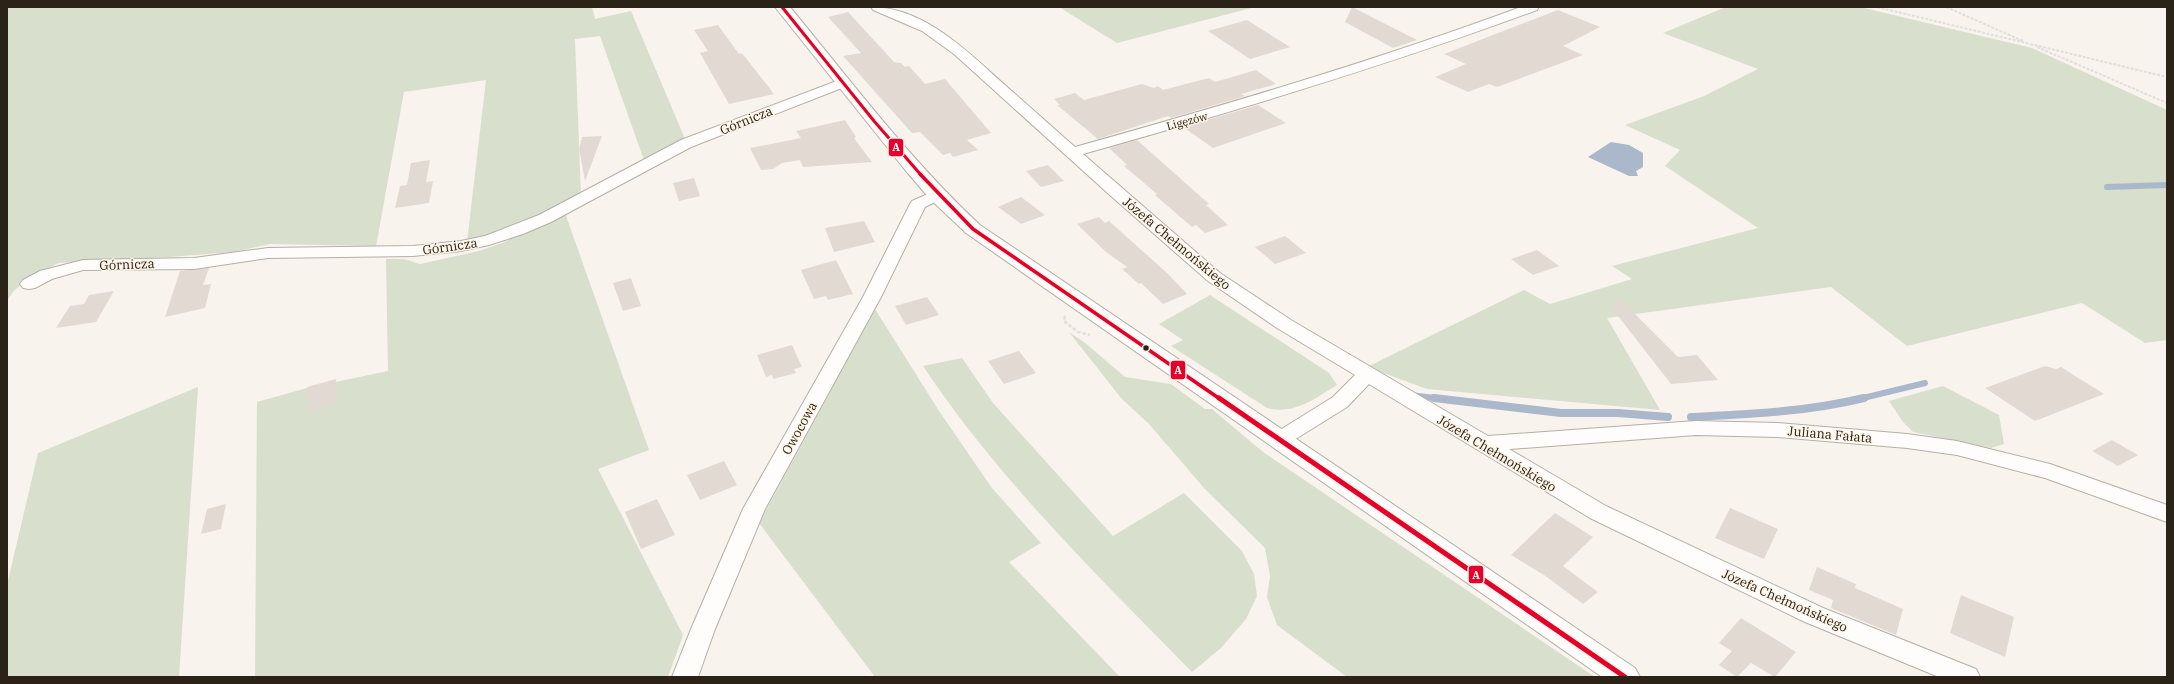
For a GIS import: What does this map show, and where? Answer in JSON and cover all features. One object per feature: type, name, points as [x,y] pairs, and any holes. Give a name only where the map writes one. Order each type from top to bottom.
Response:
[{"type":"main road","points":[[782,7],[842,83],[937,195],[973,229],[1278,440],[1626,677]]},
{"type":"street","points":[[877,7],[927,28],[959,50],[1073,152]]},
{"type":"street","name":"Ligęzów","points":[[1073,152],[1292,90],[1452,38],[1533,7]]},
{"type":"street","name":"Górnicza","points":[[29,284],[43,275],[70,267],[159,263],[185,264],[265,253],[371,254],[460,247],[481,243],[501,237],[560,211],[679,147],[842,83]]},
{"type":"street","name":"Józefa Chełmońskiego","points":[[1073,152],[1118,194],[1214,277],[1284,324],[1482,444],[1598,512],[1814,614],[1967,677]]},
{"type":"street","name":"Owocowa","points":[[685,677],[702,628],[754,509],[872,297],[918,204],[937,195]]},
{"type":"street","points":[[1278,440],[1340,402],[1366,375]]},
{"type":"street","name":"Juliana Fałata","points":[[1482,444],[1696,428],[1777,430],[1907,441],[1956,448],[2050,472],[2167,514]]},
{"type":"path","points":[[1876,7],[1980,34],[2029,44],[2167,77]]},
{"type":"path","points":[[1946,7],[2167,103]]},
{"type":"green space","points":[[7,7],[592,7],[595,19],[631,11],[685,139],[645,163],[600,36],[575,39],[581,196],[503,232],[467,242],[486,80],[404,92],[376,246],[270,244],[234,252],[58,263],[25,281],[13,292],[7,301]]},
{"type":"green space","points":[[1059,7],[1255,7],[1117,43]]},
{"type":"green space","points":[[1726,7],[1860,7],[2032,48],[2167,110],[2167,340],[2145,343],[2082,303],[1907,346],[1831,287],[1607,318],[1660,410],[1427,389],[1367,367],[1524,290],[1550,304],[1632,279],[1612,266],[1758,228],[1665,166],[1680,150],[1625,125],[1704,96],[1758,69],[1663,33]]},
{"type":"green space","points":[[565,213],[649,450],[598,469],[683,635],[668,677],[255,677],[257,402],[307,388],[388,371],[386,259],[404,259],[420,264],[479,251],[502,243]]},
{"type":"green space","points":[[1210,295],[1329,373],[1337,385],[1312,400],[1295,407],[1277,410],[1267,408],[1171,346],[1183,340],[1159,324]]},
{"type":"green space","points":[[875,309],[939,411],[992,488],[1041,543],[1009,562],[1120,677],[875,677],[759,523]]},
{"type":"green space","points":[[1069,332],[1084,342],[1125,377],[1171,384],[1205,409],[1212,409],[1263,452],[1595,677],[1347,677],[1277,625],[1267,597],[1270,576],[1265,548],[1204,488],[1149,424],[1121,398]]},
{"type":"green space","points":[[962,358],[993,403],[1113,536],[1184,493],[1242,551],[1254,574],[1257,596],[1246,619],[1221,648],[1192,672],[1085,563],[1016,487],[952,408],[923,366]]},
{"type":"green space","points":[[1943,386],[1999,415],[2004,444],[1991,448],[1913,432],[1903,422],[1889,401]]},
{"type":"green space","points":[[198,387],[179,677],[7,677],[7,585],[38,453]]},
{"type":"water","points":[[1611,142],[1629,145],[1643,153],[1643,167],[1636,171],[1638,176],[1629,176],[1588,157]]},
{"type":"building","points":[[1352,7],[1417,40],[1393,48],[1345,22]]},
{"type":"building","points":[[1558,10],[1600,27],[1563,46],[1583,55],[1497,87],[1489,84],[1468,92],[1435,77],[1466,64],[1444,54]]},
{"type":"building","points":[[848,12],[894,62],[901,63],[905,67],[909,66],[925,84],[945,79],[991,133],[967,140],[978,150],[953,157],[950,153],[943,155],[920,132],[912,133],[843,56],[861,53],[828,17]]},
{"type":"building","points":[[1247,20],[1290,47],[1250,59],[1208,31]]},
{"type":"building","points":[[718,25],[739,54],[741,53],[746,58],[774,94],[729,104],[700,53],[708,51],[694,30]]},
{"type":"building","points":[[1256,70],[1276,84],[1241,94],[1245,96],[1171,118],[1168,116],[1098,139],[1057,105],[1060,105],[1054,99],[1075,93],[1084,100],[1142,84],[1154,88],[1158,86],[1163,90],[1209,78],[1215,82]]},
{"type":"building","points":[[1258,105],[1286,123],[1213,148],[1183,127]]},
{"type":"building","points":[[845,120],[856,137],[854,138],[872,162],[803,167],[800,160],[782,163],[773,169],[761,170],[750,148],[801,138],[796,131]]},
{"type":"building","points":[[602,136],[585,181],[579,149],[582,137]]},
{"type":"building","points":[[1137,140],[1209,204],[1206,205],[1228,225],[1205,233],[1196,225],[1192,227],[1124,166],[1127,165],[1109,148]]},
{"type":"building","points":[[430,160],[426,182],[433,181],[429,203],[395,208],[400,186],[407,185],[411,163]]},
{"type":"building","points":[[1048,165],[1064,181],[1041,187],[1026,171]]},
{"type":"building","points":[[694,178],[700,196],[679,201],[673,183]]},
{"type":"building","points":[[1021,197],[1045,215],[1021,224],[998,207]]},
{"type":"building","points":[[1099,217],[1105,223],[1109,221],[1167,273],[1187,294],[1163,304],[1141,283],[1139,284],[1122,269],[1127,267],[1106,252],[1077,224]]},
{"type":"building","points":[[864,221],[875,242],[834,252],[825,228]]},
{"type":"building","points":[[1285,236],[1306,253],[1275,264],[1255,247]]},
{"type":"building","points":[[1537,250],[1559,266],[1533,275],[1511,259]]},
{"type":"building","points":[[836,260],[853,294],[828,300],[826,296],[814,299],[801,270]]},
{"type":"building","points":[[209,268],[203,285],[211,284],[205,308],[165,317],[180,271]]},
{"type":"building","points":[[631,278],[641,306],[623,311],[613,283]]},
{"type":"building","points":[[114,291],[96,322],[56,328],[70,306],[84,304],[89,295]]},
{"type":"building","points":[[927,297],[939,315],[906,325],[895,306]]},
{"type":"building","points":[[1620,299],[1678,357],[1697,355],[1718,380],[1671,384],[1611,307]]},
{"type":"building","points":[[792,345],[802,367],[794,369],[796,373],[773,379],[772,375],[766,377],[757,355]]},
{"type":"building","points":[[1019,351],[1036,373],[1004,384],[988,361]]},
{"type":"building","points":[[2045,366],[2056,369],[2061,367],[2104,394],[2035,421],[1985,388]]},
{"type":"building","points":[[336,379],[337,404],[308,412],[307,387]]},
{"type":"building","points":[[2112,440],[2138,455],[2118,466],[2092,451]]},
{"type":"building","points":[[724,461],[737,485],[700,500],[687,475]]},
{"type":"building","points":[[657,499],[675,535],[641,549],[625,512]]},
{"type":"building","points":[[226,504],[221,529],[201,534],[207,509]]},
{"type":"building","points":[[1730,508],[1778,529],[1764,559],[1715,538]]},
{"type":"building","points":[[1555,513],[1593,537],[1563,566],[1598,592],[1583,604],[1544,575],[1511,555]]},
{"type":"building","points":[[1817,567],[1856,584],[1855,588],[1903,609],[1896,635],[1831,608],[1833,600],[1809,590]]},
{"type":"building","points":[[1961,595],[2014,617],[2005,657],[1950,633]]},
{"type":"building","points":[[1741,618],[1796,652],[1775,677],[1751,663],[1737,677],[1719,665],[1732,651],[1719,643]]},
{"type":"waterway","points":[[2107,187],[2167,185]]},
{"type":"waterway","points":[[1859,399],[1925,383]]},
{"type":"waterway","points":[[1410,395],[1443,399]]},
{"type":"waterway","points":[[1434,398],[1561,413],[1618,413],[1668,417]]},
{"type":"waterway","points":[[1691,417],[1799,409],[1842,403],[1864,398]]},
{"type":"transit line","name":"A","points":[[782,7],[851,93],[922,177],[973,229],[1625,677]]}]
